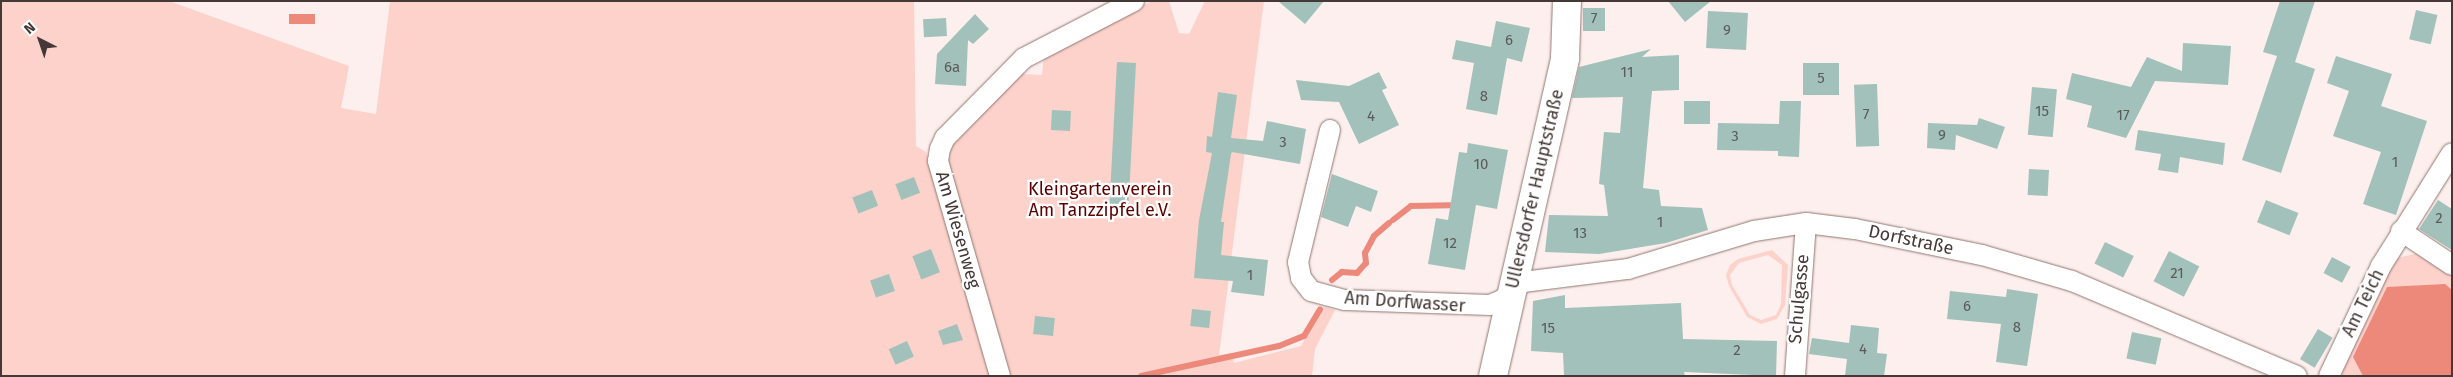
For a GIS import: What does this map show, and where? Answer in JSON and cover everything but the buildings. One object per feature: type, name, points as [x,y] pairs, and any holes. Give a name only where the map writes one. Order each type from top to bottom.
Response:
[{"type":"main road","name":"Ullersdorfer Hauptstraße","points":[[1493,376],[1565,58],[1567,1]]},
{"type":"street","name":"Am Wiesenweg","points":[[1000,376],[938,161],[940,149],[945,138],[1024,58],[1134,1]]},
{"type":"street","name":"Am Dorfwasser","points":[[1330,130],[1298,262],[1301,278],[1311,291],[1345,300],[1478,306],[1502,300],[1512,290]]},
{"type":"street","name":"Am Teich","points":[[2329,376],[2381,266],[2401,231],[2452,153]]},
{"type":"street","name":"Dorfstraße","points":[[1512,290],[1534,280],[1605,274],[1651,264],[1754,231],[1806,223],[1855,229],[1982,255],[2072,281],[2297,376]]},
{"type":"street","name":"Schulgasse","points":[[1795,376],[1806,223]]},
{"type":"street","points":[[2401,231],[2452,265]]},
{"type":"green space","points":[[1,1],[169,1],[349,66],[341,108],[376,114],[390,1],[914,1],[916,146],[926,152],[990,376],[1,376]]},
{"type":"green space","name":"Kleingartenverein Am Tanzzipfel e.V.","points":[[1152,1],[1169,1],[1179,33],[1189,34],[1205,1],[1264,1],[1219,355],[1232,353],[1234,363],[1301,346],[1324,307],[1335,310],[1315,349],[1312,376],[1008,376],[947,161],[950,147],[1022,74],[1042,75],[1044,54]]},
{"type":"green space","points":[[1772,250],[1788,265],[1785,305],[1777,319],[1761,324],[1747,317],[1729,286],[1726,275],[1730,265],[1738,259]],"holes":[[[1768,255],[1782,265],[1781,304],[1776,315],[1761,320],[1750,315],[1732,285],[1730,275],[1739,263]]]},
{"type":"green space","points":[[2419,253],[2452,270],[2452,376],[2341,376],[2383,274],[2397,258]]},
{"type":"shaded area","points":[[289,14],[315,14],[315,24],[289,24]]},
{"type":"shaded area","points":[[2445,284],[2452,290],[2452,376],[2363,376],[2353,357],[2387,287]]},
{"type":"waterway","points":[[1393,220],[1411,206],[1450,205]]},
{"type":"waterway","points":[[1332,280],[1342,272],[1357,273],[1366,263],[1365,253],[1374,236],[1389,223]]},
{"type":"waterway","points":[[1141,376],[1279,346],[1304,336],[1320,309]]}]
